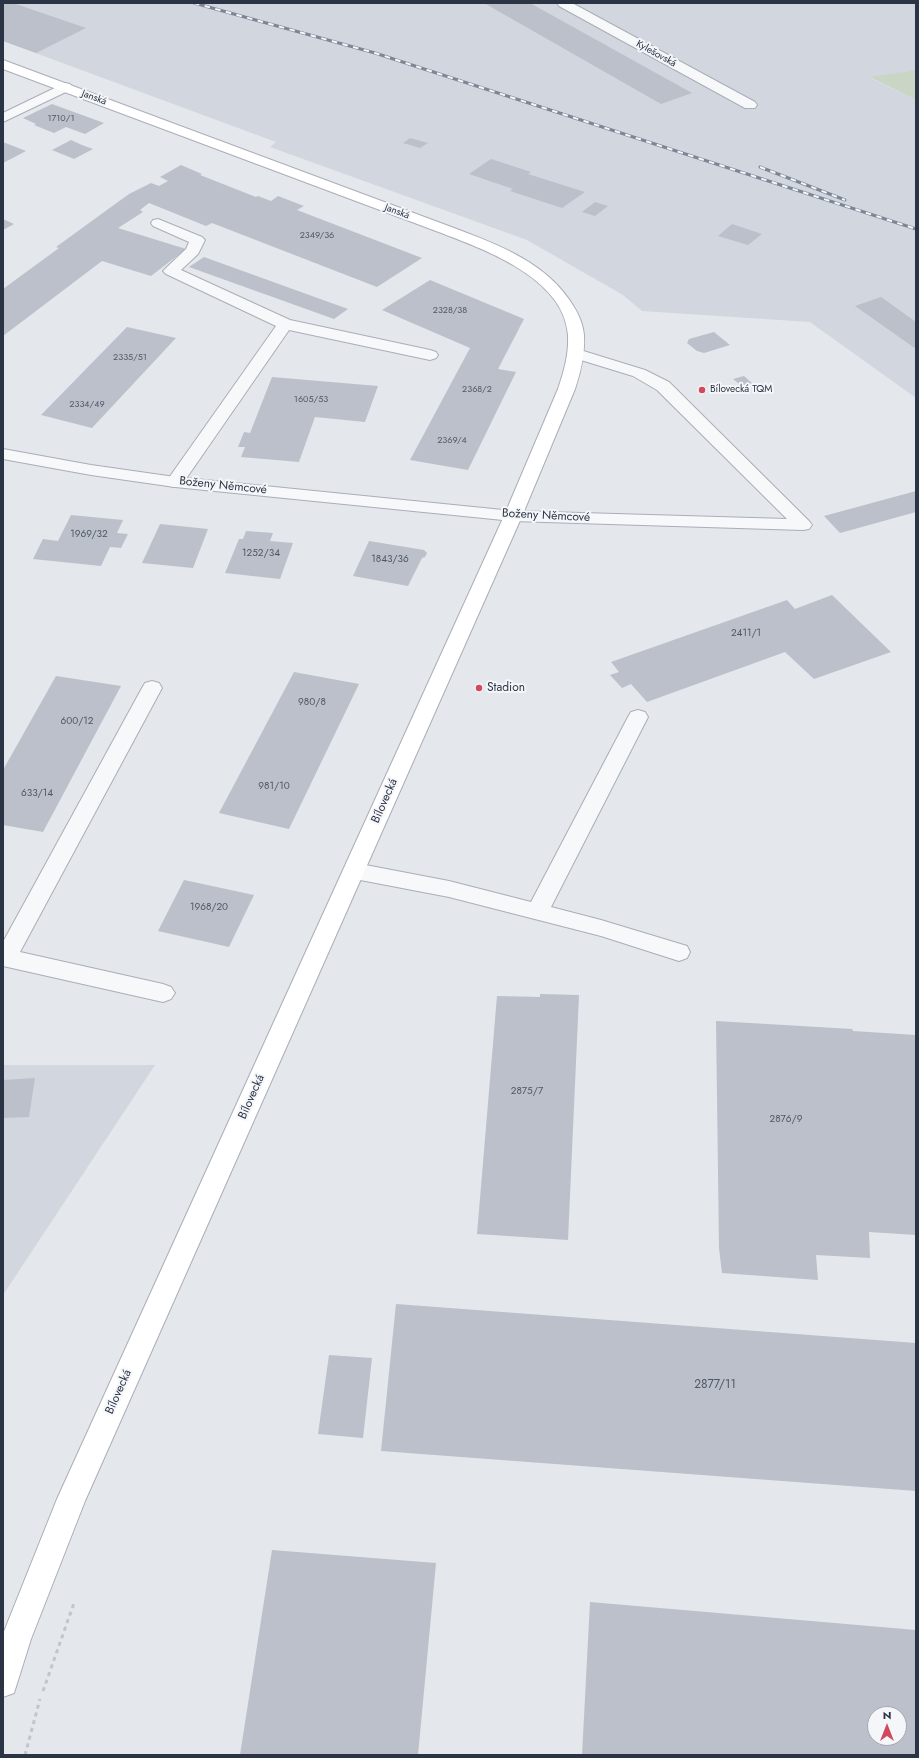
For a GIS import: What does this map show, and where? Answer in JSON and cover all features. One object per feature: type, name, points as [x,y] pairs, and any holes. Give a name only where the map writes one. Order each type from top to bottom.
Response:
[{"type":"main road","name":"Janská","points":[[3,64],[500,252],[543,279],[562,300],[574,324],[577,340],[577,354],[569,384],[513,516]]},
{"type":"main road","name":"Bílovecká","points":[[3,1682],[16,1639],[71,1499],[355,871],[513,516]]},
{"type":"street","name":"Kylešovská","points":[[563,3],[750,106]]},
{"type":"street","points":[[3,118],[65,87]]},
{"type":"street","points":[[158,223],[197,240],[193,251],[171,271],[285,324],[430,355]]},
{"type":"street","points":[[175,482],[285,324]]},
{"type":"street","name":"Boženy Němcové","points":[[3,454],[91,470],[175,482],[513,516],[802,525],[663,386],[640,373],[577,354]]},
{"type":"street","points":[[152,688],[5,957],[163,993]]},
{"type":"street","points":[[536,912],[638,717]]},
{"type":"street","points":[[355,871],[448,889],[601,928],[679,952]]},
{"type":"shaded area","points":[[3,3],[916,3],[916,70],[871,78],[916,100],[916,398],[810,322],[642,311],[623,295],[527,240],[270,147],[276,142],[3,41]]},
{"type":"shaded area","points":[[3,1065],[155,1065],[3,1295]]},
{"type":"green space","points":[[916,70],[916,100],[870,77]]},
{"type":"building","points":[[3,3],[13,3],[86,28],[36,53],[3,41]]},
{"type":"building","points":[[484,3],[530,3],[692,93],[661,104]]},
{"type":"building","points":[[52,104],[104,123],[85,134],[66,127],[54,133],[34,125],[36,124],[23,118]]},
{"type":"building","points":[[410,138],[428,143],[420,148],[403,143]]},
{"type":"building","points":[[71,140],[93,149],[74,159],[52,150]]},
{"type":"building","points":[[3,142],[26,151],[3,163]]},
{"type":"building","points":[[491,159],[531,172],[528,174],[585,192],[562,208],[510,191],[513,189],[469,174]]},
{"type":"building","points":[[181,165],[202,174],[200,175],[256,197],[258,196],[271,201],[278,196],[304,206],[297,210],[422,258],[377,287],[212,223],[206,226],[149,203],[140,210],[143,212],[118,228],[186,249],[151,276],[102,261],[3,336],[3,289],[59,248],[56,247],[129,194],[151,183],[159,186],[168,181],[160,177]]},
{"type":"building","points":[[595,202],[608,206],[595,216],[582,212]]},
{"type":"building","points":[[3,219],[14,224],[3,230]]},
{"type":"building","points":[[732,224],[762,234],[748,245],[718,236]]},
{"type":"building","points":[[204,257],[348,309],[334,319],[189,267]]},
{"type":"building","points":[[430,280],[524,319],[498,369],[516,372],[468,470],[410,460],[470,348],[382,310]]},
{"type":"building","points":[[881,297],[916,322],[916,349],[855,306]]},
{"type":"building","points":[[127,327],[176,338],[92,428],[41,415]]},
{"type":"building","points":[[714,332],[730,345],[704,353],[697,351],[687,343],[689,339]]},
{"type":"building","points":[[744,376],[753,384],[743,387],[733,379]]},
{"type":"building","points":[[272,377],[378,386],[365,422],[315,417],[299,462],[241,457],[245,447],[238,447],[244,432],[250,433]]},
{"type":"building","points":[[916,491],[916,512],[840,533],[824,516]]},
{"type":"building","points":[[71,515],[123,520],[117,533],[128,534],[121,548],[110,547],[101,566],[33,559],[43,539],[58,541]]},
{"type":"building","points":[[160,524],[208,529],[193,568],[142,563]]},
{"type":"building","points":[[246,531],[273,533],[270,541],[293,543],[280,579],[225,573],[239,539],[243,539]]},
{"type":"building","points":[[369,541],[424,550],[427,553],[425,557],[422,558],[408,586],[353,576]]},
{"type":"building","points":[[832,595],[891,652],[814,679],[785,652],[647,702],[631,684],[622,688],[610,675],[619,672],[611,662],[787,600],[795,609]]},
{"type":"building","points":[[294,672],[359,684],[289,829],[219,813]]},
{"type":"building","points":[[56,676],[121,686],[43,832],[3,825],[3,770]]},
{"type":"building","points":[[184,880],[254,895],[229,947],[158,931]]},
{"type":"building","points":[[540,994],[579,995],[568,1240],[477,1234],[497,996],[540,997]]},
{"type":"building","points":[[716,1021],[852,1029],[853,1031],[916,1035],[916,1235],[869,1232],[870,1258],[816,1255],[818,1280],[722,1273],[719,1248]]},
{"type":"building","points":[[35,1078],[29,1117],[3,1118],[3,1080]]},
{"type":"building","points":[[396,1304],[916,1343],[916,1491],[381,1451]]},
{"type":"building","points":[[329,1355],[372,1358],[363,1438],[318,1434]]},
{"type":"building","points":[[272,1550],[436,1563],[418,1755],[240,1755]]},
{"type":"building","points":[[590,1602],[916,1630],[916,1755],[582,1755]]},
{"type":"railway","points":[[194,3],[375,53],[916,229]]},
{"type":"railway","points":[[760,167],[845,200]]},
{"type":"place","name":"Bílovecká TQM","points":[[702,390]]},
{"type":"place","name":"Stadion","points":[[479,688]]}]
